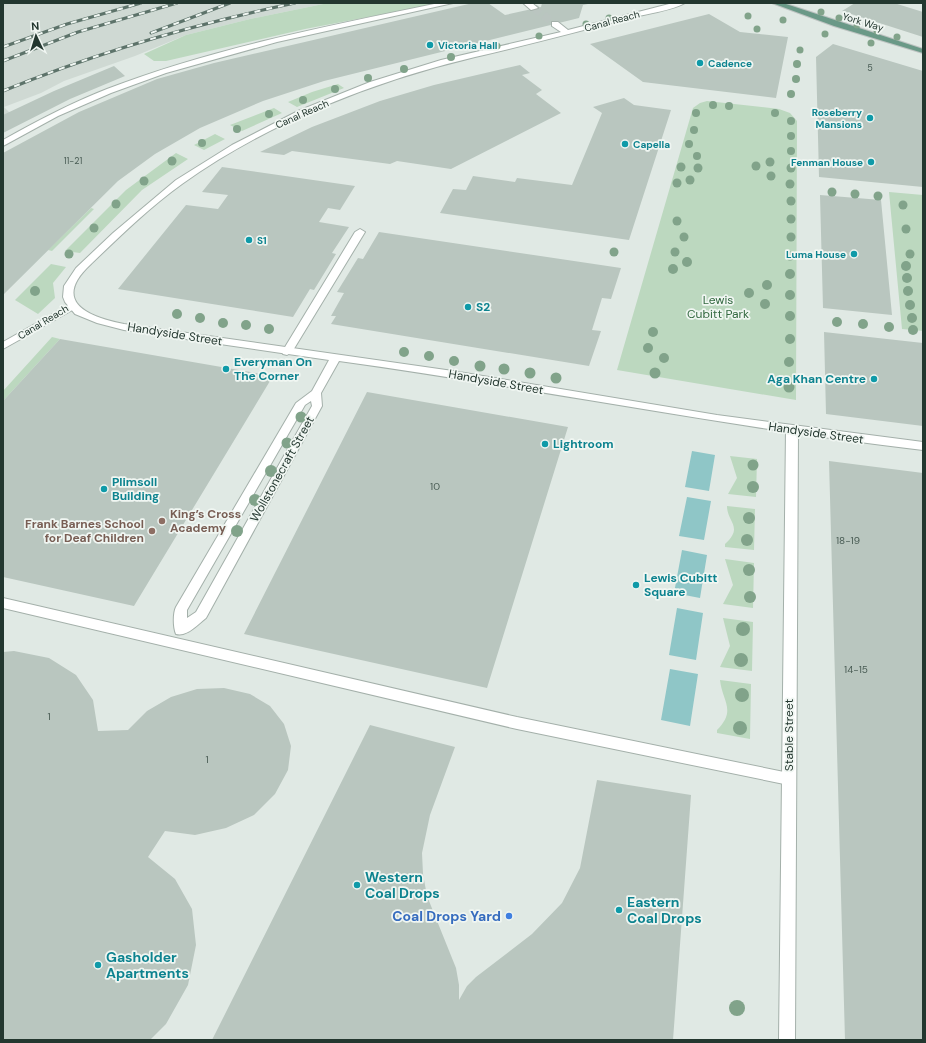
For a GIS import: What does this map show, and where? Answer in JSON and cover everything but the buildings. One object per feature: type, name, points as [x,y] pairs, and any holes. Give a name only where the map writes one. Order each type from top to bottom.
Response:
[{"type":"main road","name":"York Way","points":[[776,3],[837,24],[923,50]]},
{"type":"street","points":[[3,143],[74,106],[170,68],[272,40],[449,3]]},
{"type":"street","points":[[527,3],[534,8]]},
{"type":"street","name":"Canal Reach","points":[[3,346],[72,306],[67,295],[72,278],[168,190],[199,169],[246,141],[301,113],[374,84],[444,62],[567,33],[681,3]]},
{"type":"street","points":[[555,24],[567,33]]},
{"type":"street","points":[[287,352],[360,232]]},
{"type":"street","name":"Handyside Street","points":[[72,306],[88,317],[103,322],[287,352],[408,367],[792,430],[923,446]]},
{"type":"street","name":"Wollstonecraft Street","points":[[181,630],[181,610],[301,404],[316,394],[335,359]]},
{"type":"street","name":"Wollstonecraft Street","points":[[181,630],[200,615],[317,406],[316,394]]},
{"type":"street","name":"Stable Street","points":[[787,1040],[792,430]]},
{"type":"street","points":[[3,604],[517,723],[789,779]]},
{"type":"street","points":[[174,643],[181,630]]},
{"type":"shaded area","points":[[3,3],[328,3],[250,19],[186,35],[135,56],[64,81],[41,93],[4,107],[12,115],[3,120]]},
{"type":"green space","points":[[328,3],[442,3],[305,29],[166,61],[154,61],[144,54],[186,35],[250,19]]},
{"type":"green space","points":[[338,84],[344,88],[297,107],[288,102],[312,92]]},
{"type":"green space","name":"Lewis Cubitt Park","points":[[707,101],[779,109],[790,113],[797,121],[796,400],[617,370],[693,108],[700,103]]},
{"type":"green space","points":[[274,108],[282,113],[242,131],[230,125]]},
{"type":"green space","points":[[215,134],[225,139],[204,150],[194,145]]},
{"type":"green space","points":[[176,153],[188,159],[142,190],[80,253],[65,251],[126,190]]},
{"type":"green space","points":[[889,192],[923,195],[923,331],[902,329]]},
{"type":"green space","points":[[91,208],[94,209],[52,251],[48,250]]},
{"type":"green space","points":[[51,264],[66,267],[53,283],[55,298],[38,314],[15,300]]},
{"type":"green space","points":[[52,337],[60,339],[3,401],[3,391]]},
{"type":"green space","points":[[730,456],[757,459],[756,497],[728,494],[737,478]]},
{"type":"green space","points":[[727,506],[755,509],[754,550],[725,547],[725,544],[731,538],[734,529]]},
{"type":"green space","points":[[725,559],[754,563],[753,608],[723,604],[733,585]]},
{"type":"green space","points":[[723,618],[753,622],[752,671],[720,667],[730,646]]},
{"type":"green space","points":[[720,680],[751,684],[750,739],[717,733],[717,730],[726,717],[727,711],[727,705]]},
{"type":"water","points":[[692,451],[715,455],[709,491],[685,487]]},
{"type":"water","points":[[687,497],[711,501],[704,540],[679,536]]},
{"type":"water","points":[[682,550],[707,555],[700,598],[674,593]]},
{"type":"water","points":[[677,608],[703,613],[696,660],[669,655]]},
{"type":"water","points":[[670,669],[698,674],[690,726],[661,720]]},
{"type":"tunnel","points":[[534,8],[555,24]]},
{"type":"railway","points":[[3,47],[67,24],[141,3]]},
{"type":"railway","points":[[3,61],[78,32],[177,3]]},
{"type":"railway","points":[[151,33],[230,3]]},
{"type":"railway","points":[[3,91],[75,64],[147,40],[221,20],[295,3]]},
{"type":"place","name":"Victoria Hall","points":[[430,45]]},
{"type":"place","name":"Cadence","points":[[700,63]]},
{"type":"place","name":"Roseberry Mansions","points":[[870,118]]},
{"type":"place","name":"Capella","points":[[625,144]]},
{"type":"place","name":"Fenman House","points":[[871,162]]},
{"type":"place","name":"S1","points":[[249,240]]},
{"type":"place","name":"Luma House","points":[[854,254]]},
{"type":"place","name":"S2","points":[[468,307]]},
{"type":"place","name":"Everyman On The Corner","points":[[226,369]]},
{"type":"place","name":"Aga Khan Centre","points":[[874,379]]},
{"type":"place","name":"Lightroom","points":[[545,444]]},
{"type":"place","name":"Plimsoll Building","points":[[104,489]]},
{"type":"place","name":"King’s Cross Academy","points":[[162,521]]},
{"type":"place","name":"Frank Barnes School for Deaf Children","points":[[152,531]]},
{"type":"place","name":"Lewis Cubitt Square","points":[[636,585]]},
{"type":"place","name":"Western Coal Drops","points":[[357,885]]},
{"type":"place","name":"Eastern Coal Drops","points":[[619,910]]},
{"type":"place","name":"Coal Drops Yard","points":[[509,916]]},
{"type":"place","name":"Gasholder Apartments","points":[[98,965]]}]
